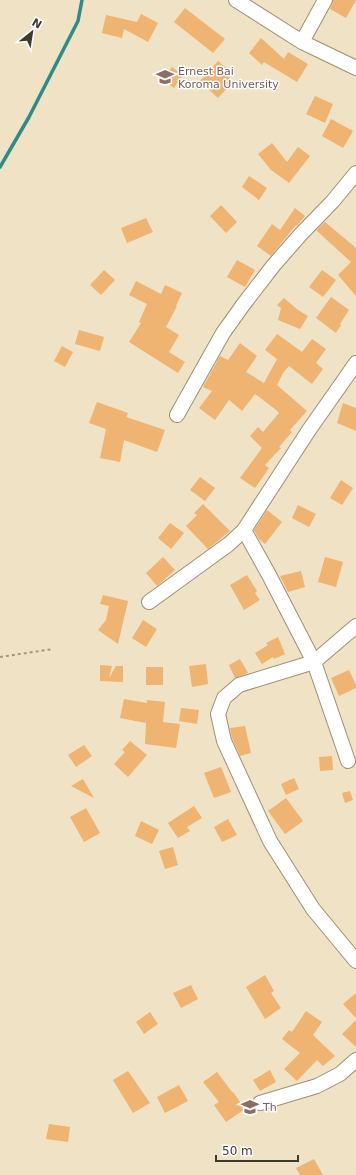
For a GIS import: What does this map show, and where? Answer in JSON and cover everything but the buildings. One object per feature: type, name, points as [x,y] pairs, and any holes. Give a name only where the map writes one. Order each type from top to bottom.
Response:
[{"type":"street","points":[[236,0],[302,42],[356,68]]},
{"type":"street","points":[[302,42],[325,0]]},
{"type":"street","points":[[177,415],[223,333],[239,311],[273,266],[356,173]]},
{"type":"street","points":[[149,602],[218,552],[244,530],[309,430],[356,363]]},
{"type":"street","points":[[244,530],[314,662],[348,761]]},
{"type":"street","points":[[356,626],[314,662],[239,685],[224,698],[218,714],[224,741],[270,841],[313,909],[356,961]]},
{"type":"street","points":[[260,1103],[317,1086],[340,1074],[356,1060]]},
{"type":"path","points":[[0,657],[53,649]]},
{"type":"waterway","points":[[0,167],[29,117],[78,21],[82,0]]},
{"type":"place","name":"Ernest Bai Koroma University","points":[[165,77]]},
{"type":"place","name":"Th","points":[[250,1107]]}]
